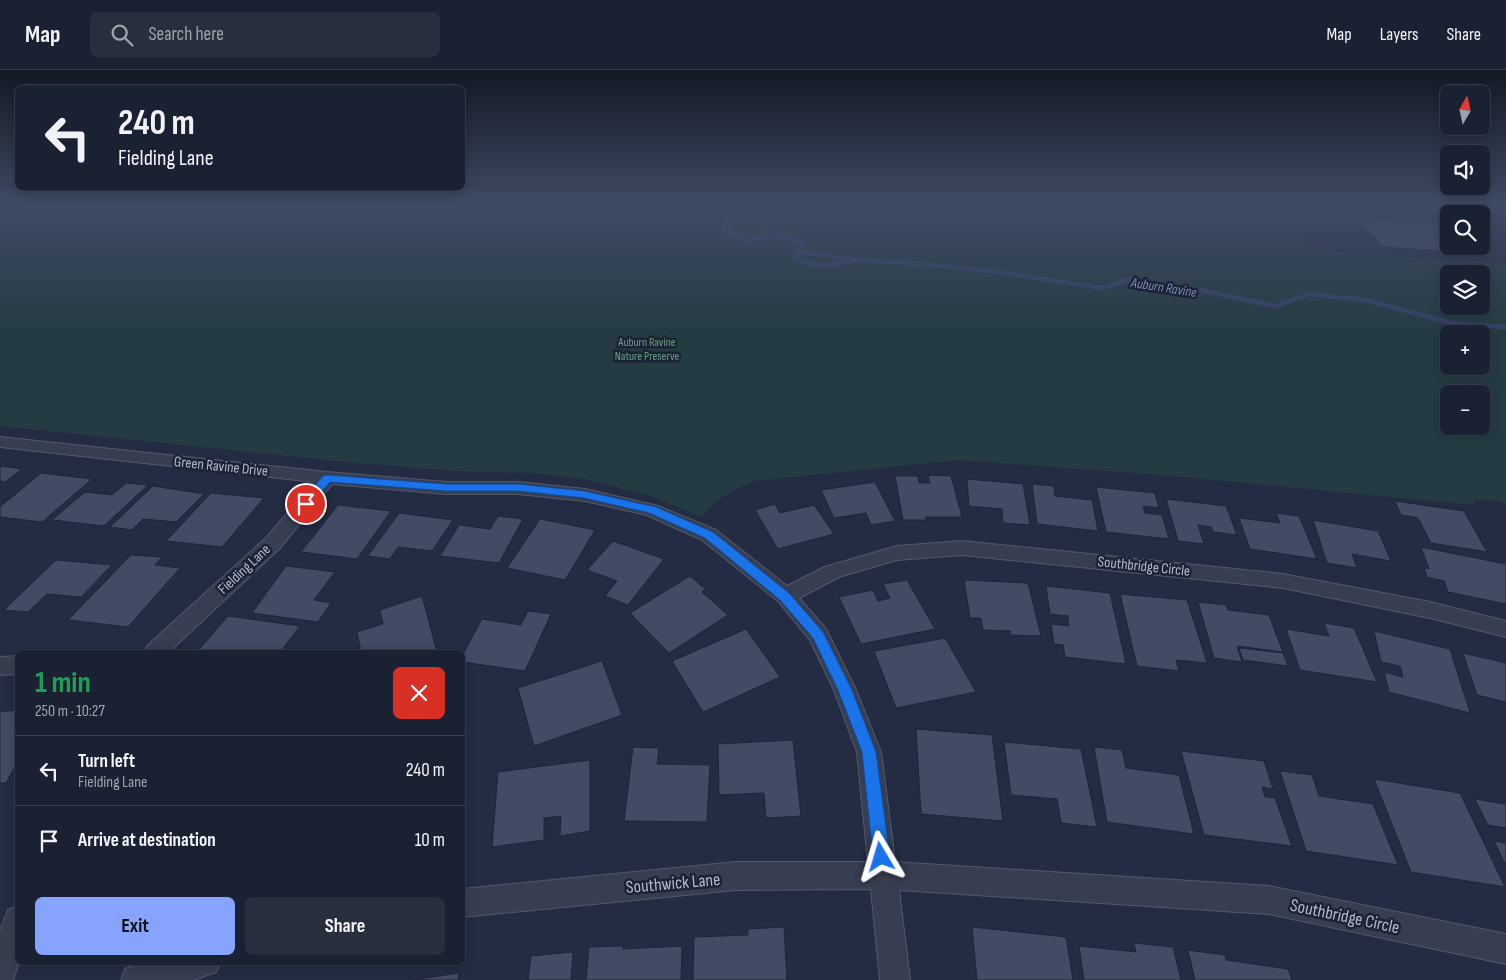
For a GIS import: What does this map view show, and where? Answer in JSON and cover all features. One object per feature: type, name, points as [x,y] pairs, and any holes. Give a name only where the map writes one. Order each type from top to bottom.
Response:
[{"type":"street","name":"Green Ravine Drive","points":[[0,442],[327,478],[446,488],[518,488],[584,495],[652,510],[709,535],[785,596],[818,635],[845,690],[869,752],[895,980]]},
{"type":"street","name":"Fielding Lane","points":[[157,650],[273,542],[327,478]]},
{"type":"street","name":"Southbridge Circle","points":[[785,596],[832,572],[897,554],[962,548],[1283,581],[1430,610],[1506,629]]},
{"type":"street","points":[[0,666],[15,665]]},
{"type":"street","name":"Southbridge Circle","points":[[883,875],[1269,900],[1506,949]]},
{"type":"street","name":"Southwick Lane","points":[[465,903],[736,876],[883,875]]},
{"type":"street","points":[[0,976],[15,929]]},
{"type":"street","points":[[136,980],[194,965]]},
{"type":"green space","name":"Auburn Ravine Nature Preserve","points":[[0,247],[1307,247],[1309,250],[1506,263],[1506,504],[1499,501],[1473,499],[1475,505],[1161,475],[958,460],[755,481],[726,495],[702,517],[648,495],[580,478],[529,473],[453,471],[344,462],[0,426]]},
{"type":"building","points":[[1390,247],[1440,247],[1440,251]]},
{"type":"building","points":[[0,466],[22,469],[5,482],[0,481]]},
{"type":"building","points":[[41,473],[92,479],[42,522],[0,517],[0,507]]},
{"type":"building","points":[[928,475],[951,476],[962,517],[925,517],[926,520],[903,520],[895,476],[918,476],[919,483],[930,483]]},
{"type":"building","points":[[967,479],[1023,484],[1030,525],[1003,523],[1002,509],[969,506]]},
{"type":"building","points":[[875,482],[895,521],[871,525],[866,513],[834,518],[821,490]]},
{"type":"building","points":[[126,483],[148,485],[104,526],[52,520],[85,492],[112,495]]},
{"type":"building","points":[[1032,484],[1054,486],[1055,496],[1092,500],[1098,531],[1037,524]]},
{"type":"building","points":[[153,486],[204,494],[176,522],[143,519],[132,530],[110,527]]},
{"type":"building","points":[[1096,487],[1155,493],[1159,508],[1143,506],[1145,513],[1162,515],[1169,539],[1106,532]]},
{"type":"building","points":[[211,493],[264,498],[222,547],[166,541]]},
{"type":"building","points":[[1166,499],[1226,506],[1237,535],[1213,532],[1211,527],[1198,525],[1204,544],[1178,541]]},
{"type":"building","points":[[1395,501],[1464,511],[1487,552],[1431,543],[1418,518],[1401,515]]},
{"type":"building","points":[[775,504],[780,513],[814,505],[834,534],[778,549],[755,510]]},
{"type":"building","points":[[338,505],[391,511],[357,559],[301,552]]},
{"type":"building","points":[[399,513],[453,520],[432,551],[398,547],[390,559],[368,556]]},
{"type":"building","points":[[1276,513],[1299,516],[1317,559],[1250,549],[1239,518],[1280,523]]},
{"type":"building","points":[[498,516],[523,519],[499,563],[440,556],[459,525],[490,529]]},
{"type":"building","points":[[540,519],[595,530],[565,580],[507,568]]},
{"type":"building","points":[[1313,520],[1378,531],[1391,561],[1352,554],[1357,568],[1327,563]]},
{"type":"building","points":[[613,541],[664,559],[628,605],[605,596],[617,581],[587,570]]},
{"type":"building","points":[[1421,547],[1506,564],[1506,604],[1448,592],[1444,581],[1427,577],[1424,568],[1429,569]]},
{"type":"building","points":[[131,555],[162,557],[155,565],[180,568],[128,627],[68,620]]},
{"type":"building","points":[[56,560],[112,565],[81,597],[47,594],[28,612],[4,610]]},
{"type":"building","points":[[286,566],[335,572],[314,600],[331,603],[318,622],[252,613]]},
{"type":"building","points":[[690,576],[705,589],[702,592],[728,615],[669,653],[630,613]]},
{"type":"building","points":[[907,580],[935,629],[861,644],[839,597],[873,590],[878,601],[890,598],[883,584]]},
{"type":"building","points":[[964,580],[1028,583],[1041,636],[1011,635],[1010,631],[983,630],[981,618],[970,618]]},
{"type":"building","points":[[1046,586],[1110,593],[1126,664],[1065,657],[1063,645],[1054,644],[1051,624],[1069,626],[1068,616],[1050,614]]},
{"type":"building","points":[[1120,594],[1187,600],[1207,663],[1176,660],[1179,671],[1137,666]]},
{"type":"building","points":[[422,596],[436,650],[361,650],[357,632],[383,624],[380,610]]},
{"type":"building","points":[[1198,602],[1226,605],[1228,610],[1269,615],[1283,652],[1237,646],[1242,662],[1214,658]]},
{"type":"building","points":[[528,611],[551,614],[525,671],[465,662],[465,650],[482,619],[521,625]]},
{"type":"building","points":[[228,616],[300,626],[282,650],[199,650]]},
{"type":"building","points":[[1324,623],[1354,628],[1377,682],[1300,670],[1286,629],[1329,636]]},
{"type":"building","points":[[746,629],[780,677],[703,712],[672,661]]},
{"type":"building","points":[[1374,631],[1450,649],[1470,713],[1389,692],[1384,672],[1403,677],[1400,666],[1381,662]]},
{"type":"building","points":[[945,638],[976,692],[896,708],[874,651]]},
{"type":"building","points":[[1239,648],[1283,653],[1288,666],[1243,660]]},
{"type":"building","points":[[1463,653],[1506,663],[1506,702],[1477,695]]},
{"type":"building","points":[[602,661],[622,715],[534,746],[518,688]]},
{"type":"building","points":[[15,710],[15,766],[6,783],[0,783],[0,712]]},
{"type":"building","points":[[916,729],[992,735],[1003,821],[921,814]]},
{"type":"building","points":[[793,740],[801,816],[766,818],[764,793],[719,795],[718,744]]},
{"type":"building","points":[[1004,742],[1081,749],[1097,827],[1061,823],[1057,799],[1011,795]]},
{"type":"building","points":[[633,747],[659,748],[657,764],[710,765],[707,822],[624,821]]},
{"type":"building","points":[[1094,747],[1122,750],[1126,768],[1179,775],[1194,834],[1107,822]]},
{"type":"building","points":[[1181,751],[1264,761],[1273,789],[1262,787],[1265,797],[1275,798],[1292,846],[1204,835]]},
{"type":"building","points":[[590,760],[590,831],[560,836],[561,816],[544,818],[544,840],[492,847],[498,772]]},
{"type":"building","points":[[1280,771],[1312,775],[1319,796],[1373,804],[1398,865],[1306,851]]},
{"type":"building","points":[[1374,779],[1460,793],[1505,887],[1411,872]]},
{"type":"building","points":[[1475,799],[1506,804],[1506,828],[1488,825]]},
{"type":"building","points":[[1494,841],[1506,843],[1506,866]]},
{"type":"building","points":[[784,927],[787,980],[693,980],[694,937],[748,935],[748,929]]},
{"type":"building","points":[[972,927],[1066,937],[1073,980],[977,980]]},
{"type":"building","points":[[1134,943],[1173,947],[1181,980],[1084,980],[1079,946],[1136,952]]},
{"type":"building","points":[[623,946],[623,949],[682,946],[681,980],[586,980],[589,947]]},
{"type":"building","points":[[1188,950],[1225,955],[1226,960],[1288,969],[1292,980],[1195,980]]},
{"type":"building","points":[[573,952],[571,980],[528,980],[531,956]]},
{"type":"building","points":[[459,973],[458,980],[413,980]]},
{"type":"waterway","name":"Auburn Ravine","points":[[801,247],[795,259],[822,266],[857,260],[912,263],[998,272],[1102,288],[1129,279],[1209,292],[1275,306],[1309,294],[1366,300],[1452,323],[1506,327]]},
{"type":"waterway","points":[[800,252],[852,259]]},
{"type":"route","points":[[306,504],[327,478],[446,488],[518,488],[584,495],[652,510],[709,535],[785,596],[818,635],[845,690],[869,752],[881,857]]}]
